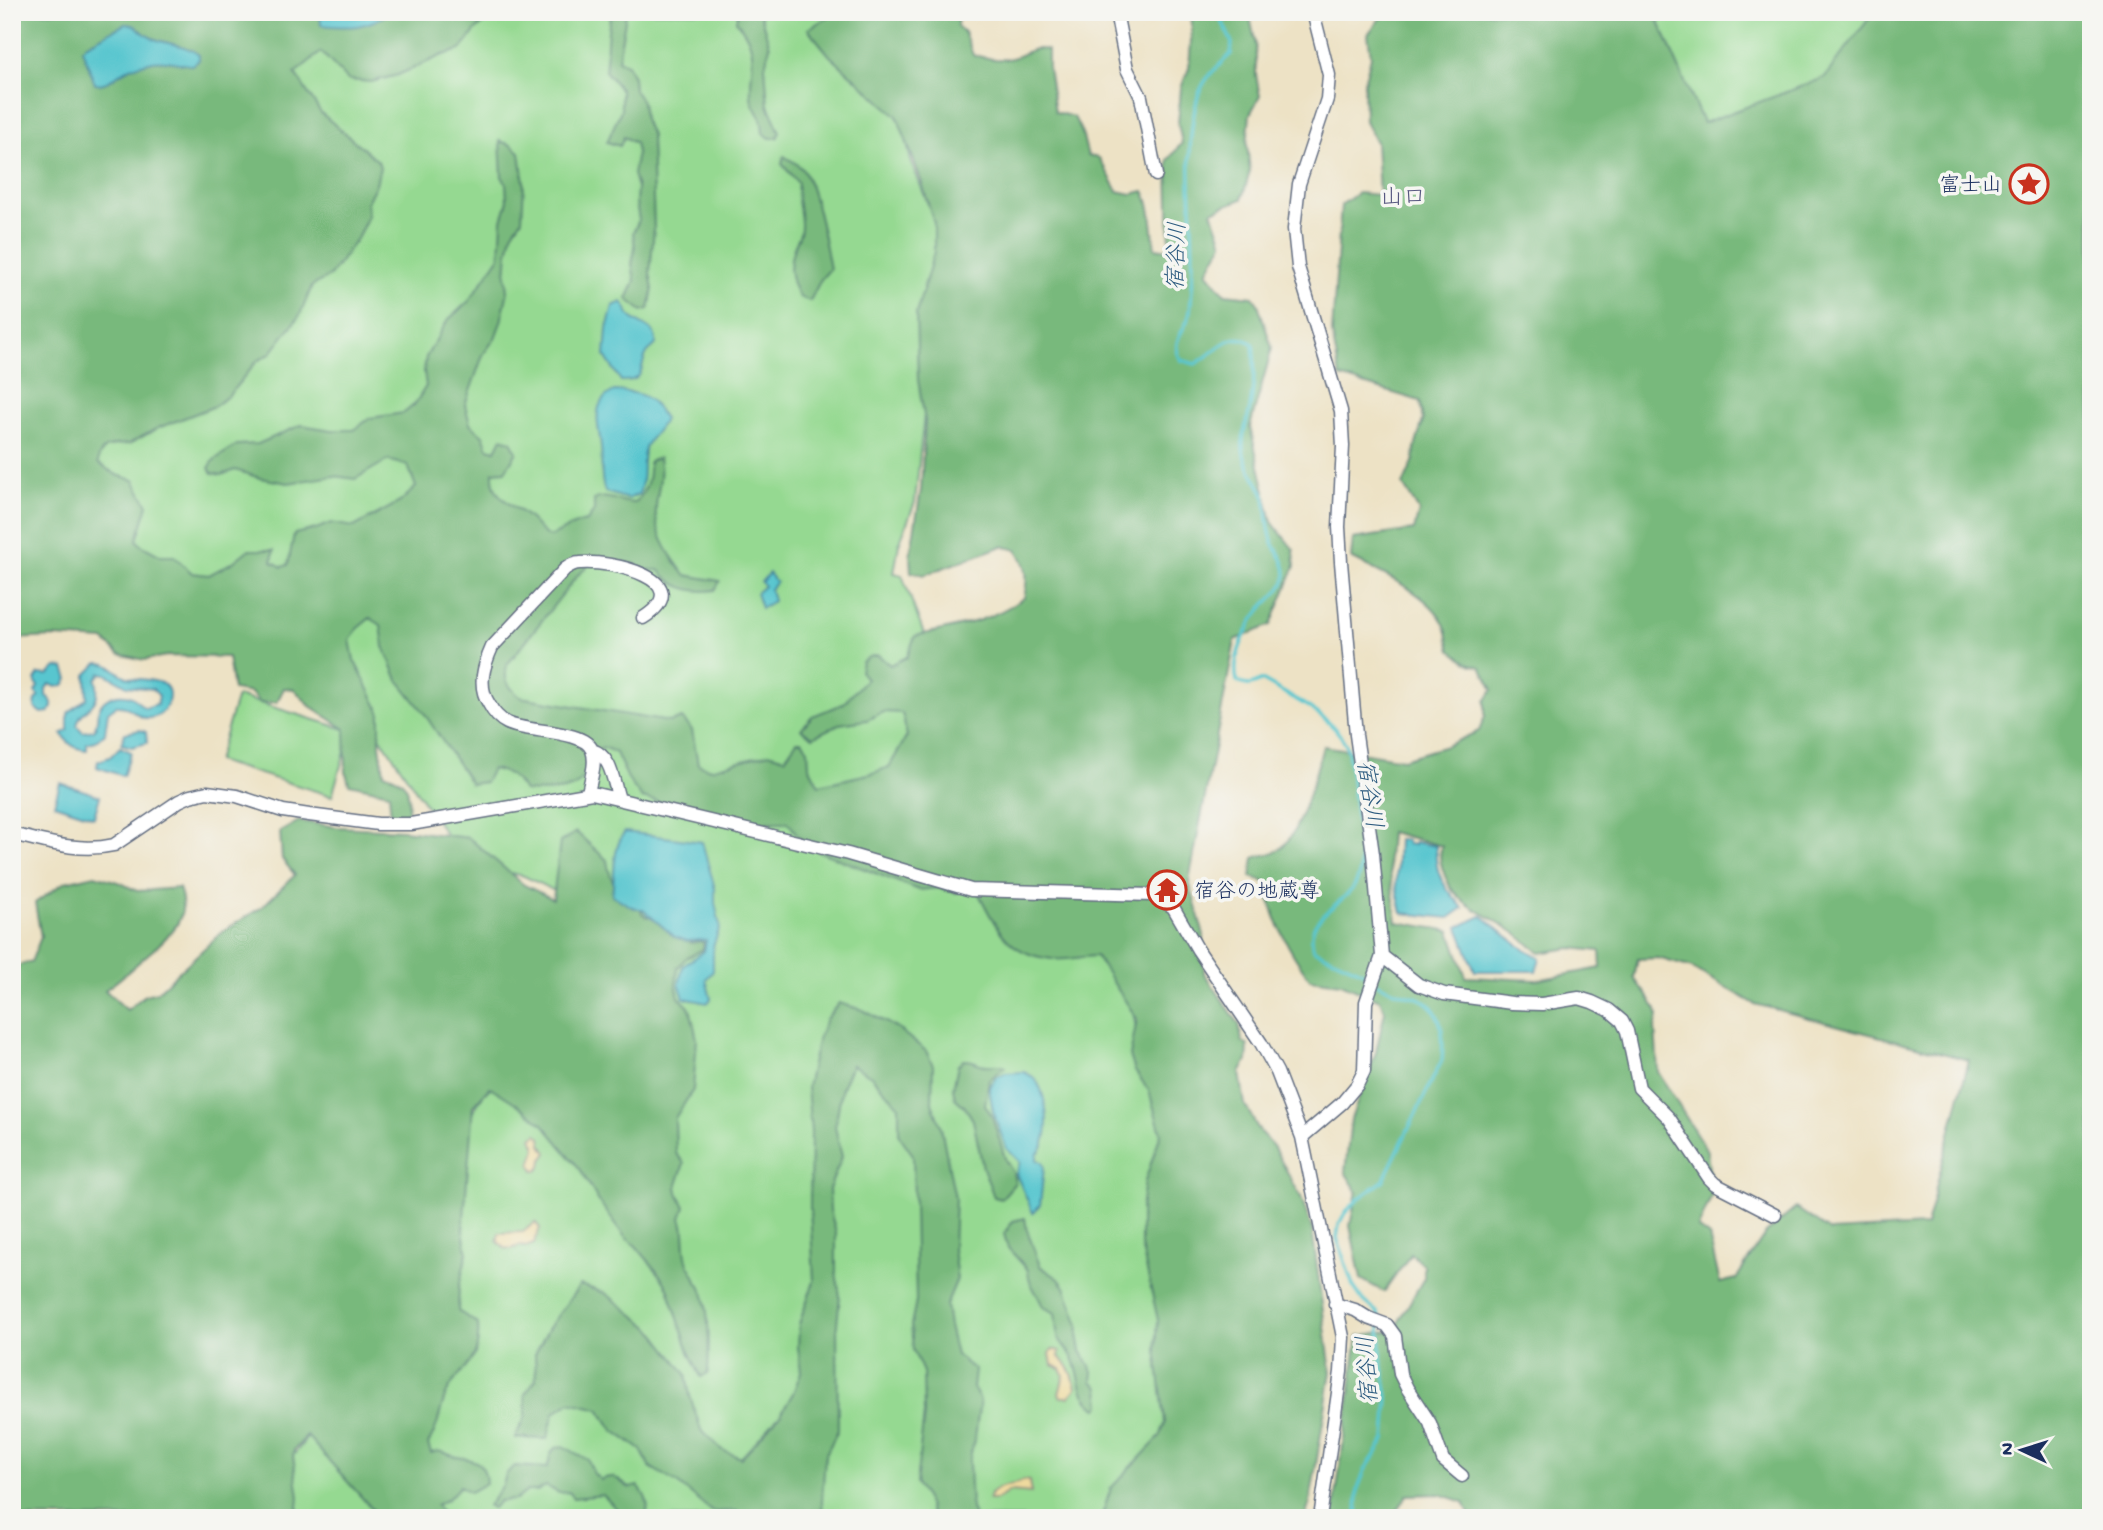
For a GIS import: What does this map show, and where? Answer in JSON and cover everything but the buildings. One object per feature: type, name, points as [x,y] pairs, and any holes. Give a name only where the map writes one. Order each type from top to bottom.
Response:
[{"type":"street","points":[[1116,12],[1127,69],[1144,108],[1156,175]]},
{"type":"street","points":[[1302,1137],[1342,1103],[1357,1086],[1364,1071],[1367,1002],[1382,956],[1376,879],[1356,735],[1339,527],[1343,446],[1341,411],[1298,267],[1294,229],[1299,184],[1327,99],[1329,75],[1313,12]]},
{"type":"street","points":[[588,793],[594,762],[592,750],[586,742],[505,723],[486,700],[482,685],[487,659],[492,647],[565,569],[577,563],[599,564],[642,573],[654,580],[662,595],[661,602],[643,618]]},
{"type":"street","points":[[592,750],[601,753],[606,759],[619,799]]},
{"type":"street","points":[[12,834],[80,848],[102,848],[114,845],[190,796],[207,792],[237,796],[288,812],[378,824],[400,824],[473,814],[588,793],[848,854],[971,890],[1152,895],[1173,907],[1198,950],[1261,1043],[1277,1072],[1302,1137],[1343,1337],[1341,1372],[1320,1518]]},
{"type":"street","points":[[1382,956],[1419,985],[1444,994],[1542,1004],[1579,998],[1609,1010],[1622,1021],[1627,1031],[1639,1088],[1644,1096],[1670,1118],[1709,1178],[1715,1184],[1775,1215]]},
{"type":"street","points":[[1335,1304],[1387,1325],[1395,1336],[1400,1374],[1430,1423],[1443,1460],[1462,1476]]},
{"type":"green space","points":[[12,12],[495,12],[461,50],[398,75],[371,82],[348,80],[321,52],[295,73],[321,113],[378,161],[380,167],[376,184],[367,202],[368,216],[358,237],[330,276],[312,286],[300,315],[270,354],[257,361],[229,395],[215,406],[158,428],[129,444],[105,448],[98,463],[117,475],[134,480],[148,505],[137,540],[141,545],[161,556],[174,556],[192,573],[209,575],[248,550],[274,550],[272,561],[282,567],[288,565],[294,534],[331,523],[354,527],[400,502],[416,487],[408,466],[388,460],[355,479],[334,476],[288,483],[235,470],[222,475],[212,473],[209,468],[214,460],[237,445],[258,444],[301,425],[354,430],[370,418],[404,413],[415,404],[426,386],[426,357],[448,320],[469,301],[500,256],[502,220],[507,204],[500,141],[511,145],[520,152],[524,182],[522,219],[512,234],[508,253],[508,291],[501,322],[495,338],[483,355],[465,405],[470,424],[483,435],[488,448],[496,450],[502,438],[511,441],[517,452],[505,471],[493,472],[495,488],[504,500],[549,537],[587,521],[594,511],[594,500],[599,498],[635,503],[647,484],[649,461],[659,458],[656,517],[663,541],[685,575],[720,581],[715,590],[691,590],[677,585],[659,570],[646,570],[634,564],[596,558],[577,576],[507,665],[508,683],[520,697],[670,722],[682,718],[692,730],[698,764],[710,769],[769,753],[785,758],[797,741],[802,741],[808,749],[809,766],[819,785],[889,767],[907,736],[902,713],[883,712],[867,720],[839,724],[813,737],[801,729],[812,716],[843,704],[866,679],[860,671],[862,662],[878,655],[890,665],[907,657],[915,636],[972,623],[997,613],[1024,598],[1026,579],[1025,568],[1017,550],[1002,546],[924,575],[911,572],[910,556],[921,490],[925,421],[918,380],[916,314],[934,252],[934,223],[897,116],[830,56],[808,29],[836,12],[958,12],[957,26],[964,32],[973,55],[1002,59],[1033,50],[1048,50],[1055,112],[1074,117],[1082,133],[1088,156],[1099,158],[1118,191],[1132,194],[1144,191],[1151,211],[1155,248],[1170,250],[1168,160],[1182,143],[1178,124],[1181,88],[1189,68],[1191,12],[1249,12],[1256,46],[1256,75],[1260,96],[1250,114],[1247,144],[1250,171],[1242,199],[1212,211],[1223,243],[1207,272],[1225,294],[1253,297],[1258,304],[1272,348],[1250,427],[1272,522],[1294,550],[1295,566],[1271,625],[1235,640],[1189,881],[1204,936],[1204,973],[1239,1024],[1242,1041],[1248,1046],[1247,1061],[1240,1073],[1245,1105],[1260,1132],[1273,1146],[1301,1197],[1312,1229],[1331,1372],[1310,1502],[1305,1518],[1101,1518],[1111,1488],[1160,1437],[1165,1423],[1156,1349],[1158,1320],[1141,1245],[1141,1208],[1145,1181],[1161,1133],[1149,1091],[1135,1071],[1130,1056],[1137,1019],[1096,956],[1057,959],[1022,951],[1003,935],[995,924],[974,885],[956,893],[938,888],[919,890],[818,851],[799,837],[788,822],[750,823],[642,798],[629,781],[616,753],[606,748],[600,749],[579,783],[565,790],[524,791],[511,776],[492,769],[485,782],[471,784],[422,710],[398,680],[384,647],[381,625],[370,618],[358,628],[350,640],[354,660],[380,711],[380,745],[384,773],[404,783],[408,793],[408,815],[391,818],[389,793],[349,784],[346,773],[345,729],[310,706],[294,689],[284,688],[277,702],[260,703],[251,693],[233,690],[228,657],[167,656],[144,660],[119,654],[104,640],[54,637],[12,639]]},
{"type":"green space","points":[[268,12],[913,12],[899,109],[911,161],[942,240],[915,502],[899,544],[894,573],[902,575],[925,637],[1127,980],[1142,1060],[1164,1110],[1171,1413],[1167,1431],[1109,1518],[296,1518],[289,1461],[321,1420],[357,1304],[483,1095],[553,1027],[559,893],[524,876],[465,863],[300,618],[12,579],[50,424],[257,361],[270,354]]},
{"type":"green space","points":[[612,12],[624,12],[626,15],[618,60],[627,64],[633,77],[634,90],[642,101],[644,119],[651,136],[654,229],[650,273],[653,289],[649,309],[642,311],[627,299],[635,281],[632,264],[635,248],[633,233],[639,220],[637,188],[633,174],[637,153],[635,143],[624,137],[620,146],[607,142],[621,110],[621,90],[605,71]]},
{"type":"green space","points":[[738,12],[759,12],[770,46],[765,66],[768,105],[780,132],[777,138],[770,138],[763,133],[761,119],[752,102],[752,49],[736,21]]},
{"type":"green space","points":[[1385,12],[1649,12],[1659,22],[1703,123],[1824,78],[1874,12],[2091,12],[2091,1518],[1471,1518],[1464,1502],[1440,1494],[1407,1495],[1393,1518],[1333,1518],[1358,1336],[1394,1330],[1424,1278],[1424,1265],[1411,1254],[1384,1292],[1361,1279],[1350,1226],[1357,1191],[1345,1172],[1351,1119],[1376,1052],[1385,1011],[1380,1000],[1341,983],[1310,979],[1282,933],[1266,882],[1251,877],[1254,858],[1277,851],[1294,831],[1323,746],[1403,759],[1446,746],[1479,731],[1485,716],[1485,701],[1493,690],[1481,667],[1470,664],[1451,650],[1446,629],[1431,606],[1405,586],[1351,558],[1353,539],[1414,530],[1419,511],[1403,485],[1414,460],[1423,420],[1420,401],[1340,377],[1332,333],[1341,205],[1358,193],[1379,195],[1376,142],[1365,122],[1364,82],[1371,57],[1368,34]],"holes":[[[1390,832],[1442,846],[1442,867],[1447,880],[1460,898],[1540,953],[1570,948],[1600,951],[1601,968],[1537,980],[1466,977],[1450,931],[1397,922],[1388,859]],[[1658,958],[1692,968],[1755,1004],[1969,1060],[1926,1226],[1830,1231],[1796,1208],[1766,1233],[1736,1279],[1720,1283],[1709,1236],[1698,1228],[1712,1195],[1707,1151],[1658,1072],[1655,1028],[1657,1010],[1634,978],[1638,959]]]},
{"type":"green space","points":[[1630,12],[1901,12],[1860,67],[1702,137]]},
{"type":"green space","points":[[784,156],[800,167],[807,177],[830,269],[821,279],[810,301],[799,297],[791,277],[791,257],[800,234],[801,221],[798,183],[782,164]]},
{"type":"green space","points":[[237,696],[351,731],[332,796],[217,761]]},
{"type":"green space","points":[[299,821],[337,827],[403,830],[469,838],[524,885],[553,899],[560,842],[576,832],[607,860],[616,886],[638,902],[642,913],[647,917],[661,913],[691,943],[704,943],[703,949],[685,959],[678,968],[676,984],[679,997],[690,1008],[697,1039],[693,1090],[675,1118],[676,1153],[684,1163],[676,1188],[685,1207],[681,1218],[686,1257],[705,1299],[708,1373],[701,1377],[689,1352],[668,1288],[636,1246],[625,1237],[580,1169],[543,1124],[490,1087],[473,1106],[463,1230],[467,1253],[459,1287],[458,1311],[478,1324],[478,1339],[473,1358],[445,1397],[428,1444],[431,1453],[440,1452],[477,1462],[483,1469],[486,1483],[470,1492],[460,1486],[448,1499],[436,1505],[446,1518],[380,1518],[307,1436],[294,1450],[293,1456],[299,1497],[297,1518],[12,1518],[12,967],[31,962],[41,937],[35,903],[65,882],[95,875],[137,891],[179,888],[182,898],[181,916],[173,930],[105,990],[127,1010],[145,995],[157,992],[223,931],[262,907],[295,875],[282,859],[280,832]]},
{"type":"green space","points":[[839,1003],[863,1010],[897,1028],[926,1051],[933,1065],[932,1103],[941,1127],[955,1198],[953,1249],[957,1279],[946,1305],[956,1355],[975,1370],[973,1388],[980,1400],[969,1462],[971,1509],[975,1518],[932,1518],[926,1499],[916,1484],[924,1414],[923,1372],[913,1350],[911,1325],[916,1301],[913,1155],[899,1135],[899,1106],[871,1076],[852,1065],[842,1087],[835,1127],[842,1157],[829,1189],[830,1210],[836,1233],[836,1272],[840,1296],[837,1324],[838,1430],[825,1456],[823,1518],[745,1518],[736,1511],[713,1512],[677,1483],[650,1467],[641,1450],[613,1430],[599,1409],[570,1402],[554,1413],[547,1439],[515,1438],[526,1415],[525,1394],[536,1379],[535,1354],[550,1326],[580,1285],[605,1293],[652,1329],[686,1374],[701,1430],[722,1450],[741,1458],[781,1414],[801,1372],[799,1324],[814,1281],[810,1208],[811,1132],[807,1087],[817,1042],[826,1019]]},
{"type":"green space","points":[[963,1060],[1005,1067],[989,1080],[985,1105],[992,1116],[1015,1183],[1001,1199],[994,1197],[983,1168],[973,1120],[955,1098],[953,1088],[958,1065]]},
{"type":"green space","points":[[1025,1218],[1040,1266],[1059,1279],[1065,1287],[1079,1325],[1081,1351],[1093,1372],[1092,1381],[1099,1388],[1101,1405],[1098,1408],[1087,1399],[1074,1360],[1059,1339],[1055,1313],[1043,1307],[1031,1285],[1028,1270],[1008,1248],[1004,1234],[1013,1221]]},
{"type":"green space","points":[[563,1446],[588,1460],[594,1474],[601,1480],[613,1477],[630,1488],[638,1486],[647,1501],[645,1518],[625,1518],[603,1495],[574,1498],[569,1492],[559,1493],[546,1486],[537,1491],[527,1491],[516,1500],[499,1501],[493,1508],[488,1506],[503,1485],[506,1474],[515,1466],[547,1468],[552,1451]]},
{"type":"sand","points":[[537,1134],[541,1137],[547,1153],[537,1171],[531,1165],[536,1148],[532,1138]]},
{"type":"sand","points":[[535,1222],[540,1228],[534,1244],[512,1249],[504,1248],[497,1241],[499,1233],[523,1232]]},
{"type":"sand","points":[[1052,1349],[1060,1351],[1059,1357],[1072,1374],[1076,1388],[1069,1397],[1061,1397],[1059,1394],[1064,1375],[1061,1369],[1052,1365]]},
{"type":"sand","points":[[1024,1480],[1029,1481],[1031,1493],[1010,1491],[996,1500],[988,1500],[994,1490]]},
{"type":"water","points":[[320,12],[390,12],[373,22],[349,27],[321,25]]},
{"type":"water","points":[[125,24],[136,26],[156,40],[193,51],[199,55],[199,60],[192,65],[153,61],[129,69],[108,82],[95,84],[82,49]]},
{"type":"water","points":[[622,302],[631,317],[651,330],[656,338],[656,344],[647,353],[638,377],[629,381],[621,381],[605,356],[607,329],[613,306]]},
{"type":"water","points":[[614,391],[644,396],[664,419],[645,448],[639,494],[628,499],[605,492],[602,480],[598,412],[603,399]]},
{"type":"water","points":[[769,573],[776,582],[770,589],[773,601],[761,608],[756,593],[764,586],[761,582]]},
{"type":"water","points":[[98,663],[103,663],[127,677],[156,681],[167,688],[167,705],[160,714],[150,718],[116,706],[108,712],[105,733],[96,741],[87,743],[87,750],[79,748],[69,743],[62,734],[68,730],[68,713],[87,698],[86,675]],"holes":[[[101,673],[127,686],[153,689],[159,696],[157,704],[145,708],[132,697],[113,696],[101,705],[94,730],[83,732],[77,726],[79,719],[94,703],[96,679]]]},
{"type":"water","points":[[56,667],[64,668],[68,679],[64,685],[56,687],[50,684],[46,688],[46,696],[52,705],[49,712],[41,713],[35,708],[39,697],[35,692],[38,687],[35,680],[39,674],[48,675]]},
{"type":"water","points":[[140,730],[146,732],[147,743],[132,747],[121,744],[125,733]]},
{"type":"water","points":[[120,747],[131,752],[123,776],[97,767],[98,761],[110,757]]},
{"type":"water","points":[[60,783],[100,796],[94,817],[54,804]]},
{"type":"water","points":[[625,832],[702,842],[715,889],[720,926],[713,947],[713,971],[706,979],[711,999],[707,1003],[684,998],[679,984],[683,966],[704,951],[706,940],[687,941],[675,937],[643,910],[612,895],[616,854]]},
{"type":"water","points":[[1398,839],[1407,840],[1407,844],[1414,845],[1414,842],[1436,846],[1437,865],[1442,880],[1463,908],[1449,918],[1402,913],[1396,886]]},
{"type":"water","points":[[1482,916],[1517,944],[1540,958],[1536,971],[1475,971],[1458,927]]},
{"type":"water","points":[[1024,1072],[1033,1077],[1039,1085],[1047,1116],[1045,1138],[1037,1154],[1037,1160],[1042,1162],[1044,1167],[1040,1205],[1033,1213],[1016,1174],[1020,1162],[1006,1148],[990,1094],[990,1087],[996,1077],[1005,1073]]},
{"type":"waterway","name":"宿谷川","points":[[1218,12],[1232,43],[1231,54],[1210,74],[1202,86],[1192,123],[1192,289],[1189,316],[1177,342],[1177,348],[1181,360],[1195,364],[1230,340],[1245,340],[1253,344],[1253,384],[1243,449],[1248,466],[1265,498],[1270,535],[1286,574],[1280,588],[1262,608],[1246,633],[1236,662],[1237,681],[1250,685],[1262,680],[1297,700],[1330,724],[1346,745],[1360,838],[1360,871],[1353,888],[1320,918],[1312,937],[1314,950],[1361,971],[1371,979]]},
{"type":"waterway","name":"宿谷川","points":[[1377,983],[1427,1003],[1438,1016],[1443,1042],[1442,1060],[1383,1181],[1358,1199],[1339,1224],[1337,1238],[1353,1286],[1379,1317]]},
{"type":"waterway","name":"宿谷川","points":[[1357,1518],[1358,1489],[1365,1470],[1385,1440],[1388,1397],[1381,1356],[1380,1325]]},
{"type":"place","name":"富士山","points":[[2029,184]]},
{"type":"place","name":"宿谷の地蔵尊","points":[[1167,890]]},
{"type":"district","name":"山口","points":[[1403,196]]}]
